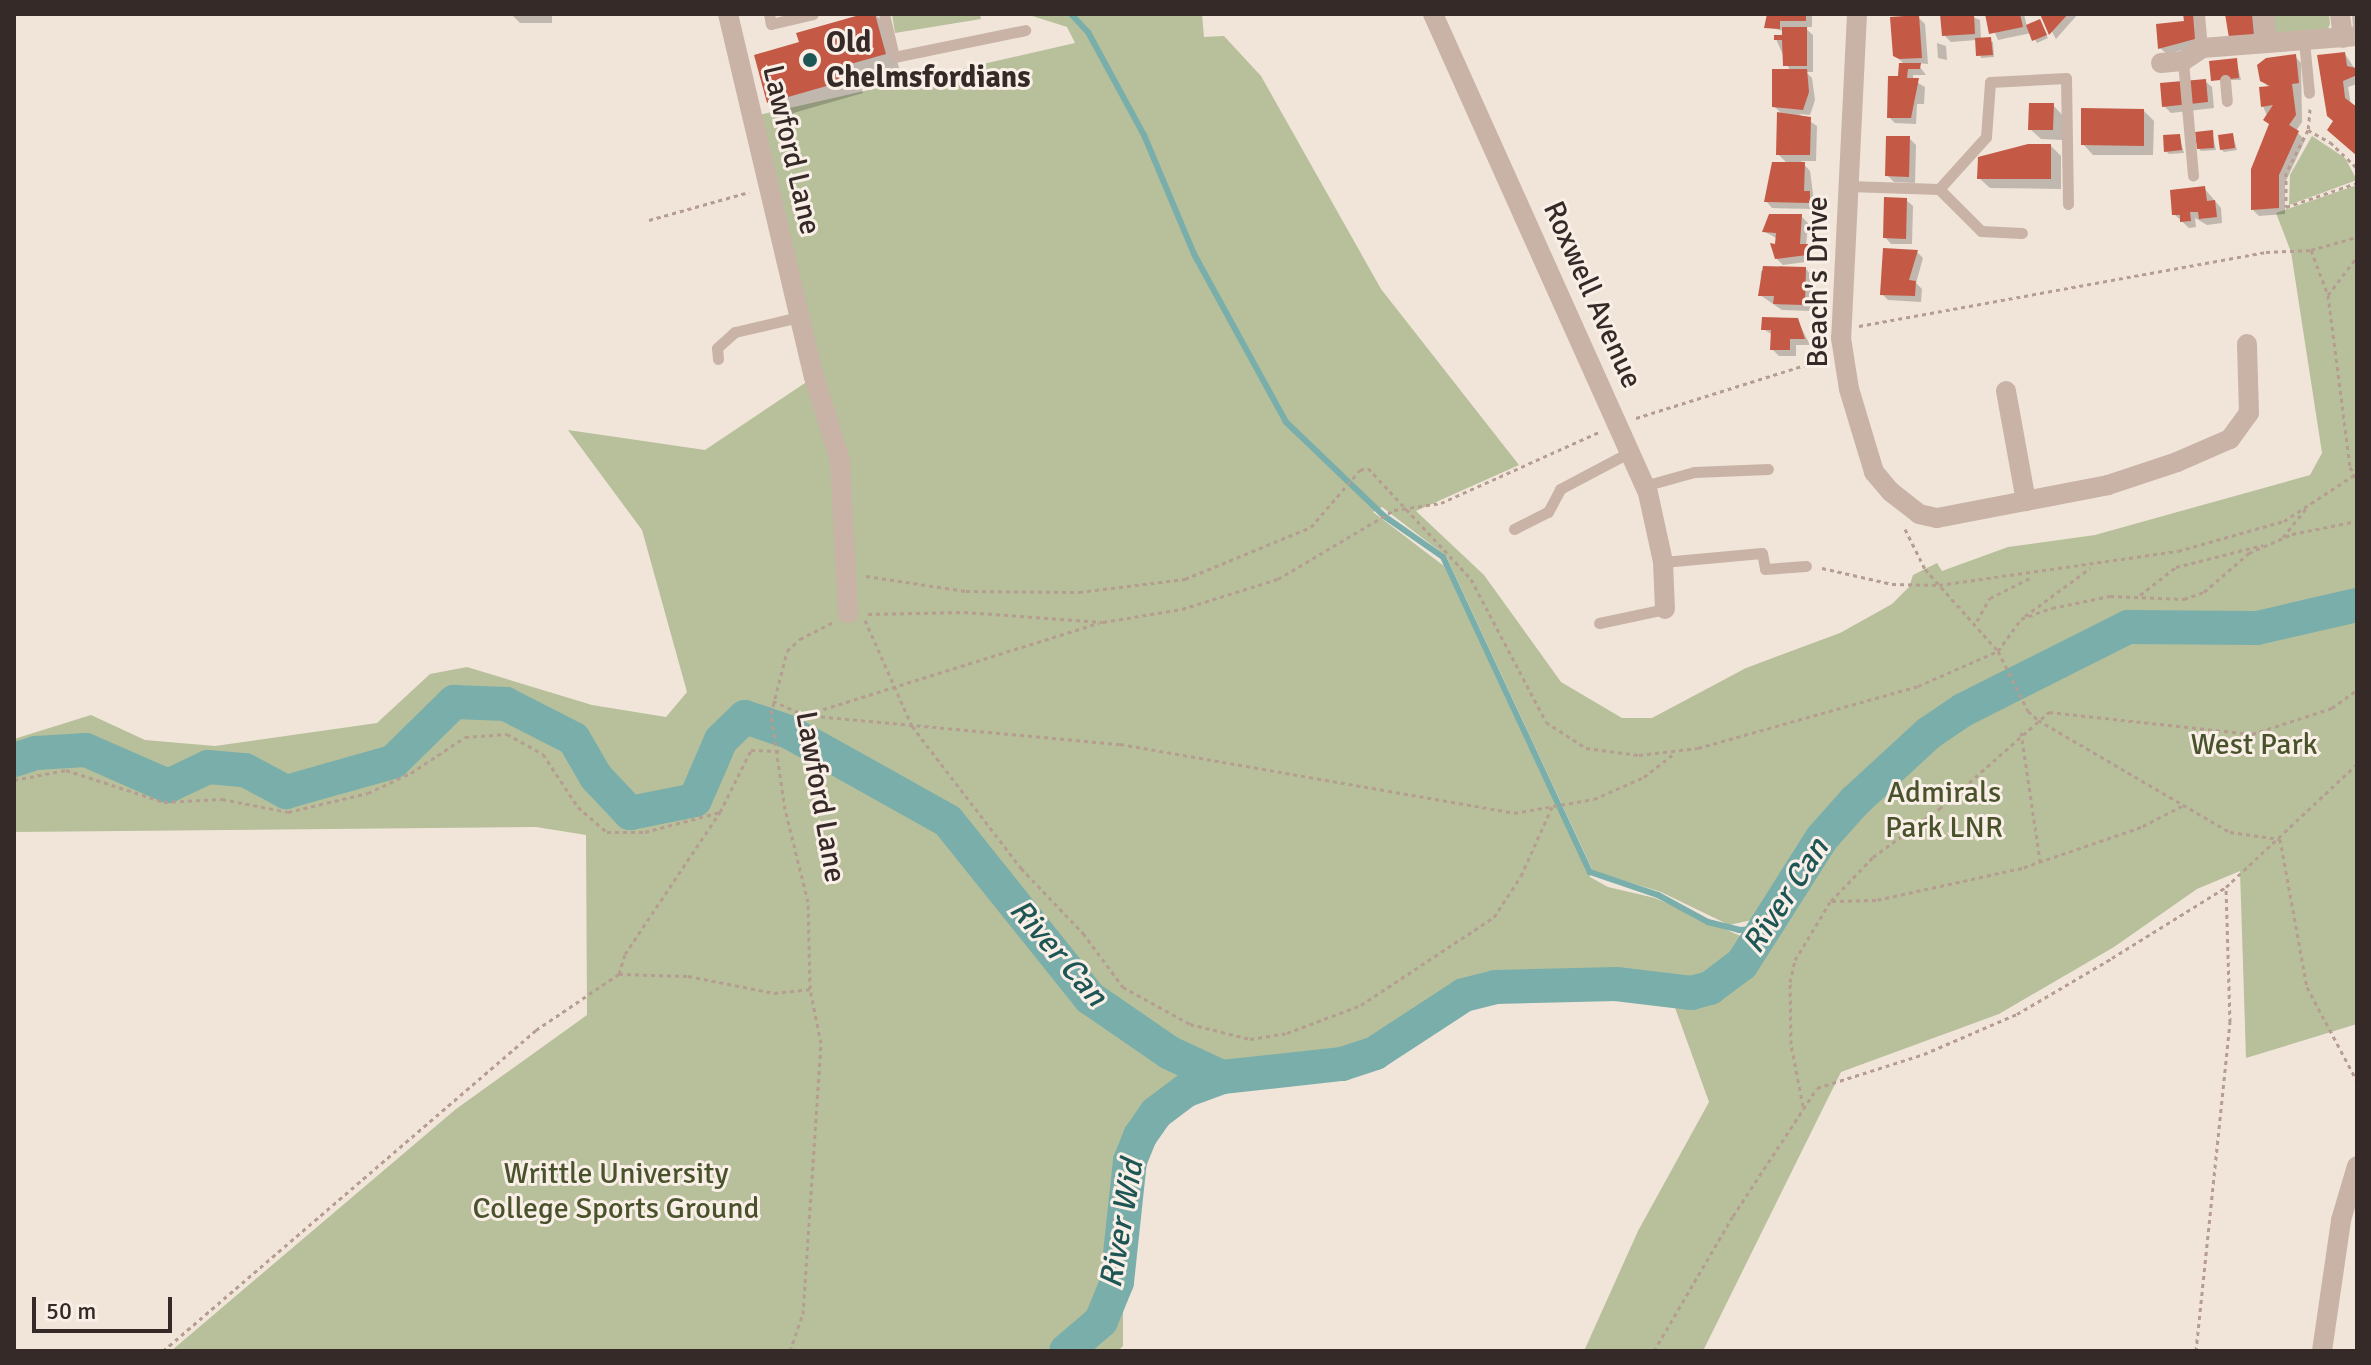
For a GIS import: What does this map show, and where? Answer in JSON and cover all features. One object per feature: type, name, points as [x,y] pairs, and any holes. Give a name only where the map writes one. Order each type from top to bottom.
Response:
[{"type":"street","name":"Lawford Lane","points":[[728,14],[799,317],[840,460],[849,573],[848,613]]},
{"type":"street","name":"Roxwell Avenue","points":[[1433,14],[1644,486],[1663,562],[1665,609]]},
{"type":"street","name":"Beach's Drive","points":[[1857,14],[1841,338],[1849,389],[1874,472],[1891,492],[1919,514],[1937,518],[2108,485],[2230,439],[2249,413],[2247,344]]},
{"type":"street","points":[[2264,14],[2267,43]]},
{"type":"street","points":[[2161,63],[2267,43],[2350,37],[2340,14]]},
{"type":"street","points":[[2006,391],[2026,501]]},
{"type":"street","points":[[2322,1351],[2341,1220],[2357,1166]]},
{"type":"lane","points":[[769,14],[771,24],[813,14]]},
{"type":"lane","points":[[884,14],[894,57],[1025,30]]},
{"type":"lane","points":[[2199,14],[2215,52]]},
{"type":"lane","points":[[2304,41],[2309,93]]},
{"type":"lane","points":[[2183,61],[2193,176]]},
{"type":"lane","points":[[1939,189],[1986,137],[1990,82],[2066,78],[2068,204]]},
{"type":"lane","points":[[2225,80],[2227,101]]},
{"type":"lane","points":[[1848,186],[1939,189],[1981,231],[2022,233]]},
{"type":"lane","points":[[718,359],[717,348],[735,332],[799,317]]},
{"type":"lane","points":[[1514,529],[1548,512],[1560,489],[1630,452]]},
{"type":"lane","points":[[1644,486],[1694,472],[1768,469]]},
{"type":"lane","points":[[1663,562],[1762,553],[1765,569],[1806,566]]},
{"type":"lane","points":[[1599,623],[1665,609]]},
{"type":"path","points":[[2309,93],[2308,130],[2286,173],[2286,207],[2357,183]]},
{"type":"path","points":[[2308,130],[2330,142],[2357,168]]},
{"type":"path","points":[[649,220],[768,186]]},
{"type":"path","points":[[1841,338],[1852,327],[1892,318],[2266,252],[2311,250],[2357,237]]},
{"type":"path","points":[[1806,566],[1892,584],[1939,585],[2036,575],[2093,566],[2244,533],[2309,506],[2356,476],[2328,295],[2311,250]]},
{"type":"path","points":[[2328,295],[2357,257]]},
{"type":"path","points":[[849,573],[966,591],[1079,592],[1185,579],[1311,527],[1356,474],[1368,468],[1471,579],[1538,711],[1559,733],[1602,753],[1675,752],[1880,699],[1998,651],[2021,619],[2093,566]]},
{"type":"path","points":[[2280,539],[2309,506]]},
{"type":"path","points":[[805,715],[1103,622],[1240,593],[1317,559],[1404,507]]},
{"type":"path","points":[[2021,619],[2083,601],[2139,595],[2184,599],[2204,592],[2249,553],[2271,543],[2357,521]]},
{"type":"path","points":[[1900,524],[1939,585],[1977,621],[2038,720],[2230,832],[2280,839]]},
{"type":"path","points":[[2139,595],[2176,567],[2271,543]]},
{"type":"path","points":[[1977,621],[1990,598],[2036,575]]},
{"type":"path","points":[[1103,622],[964,612],[862,614],[912,726],[1012,858],[1083,933],[1123,987],[1190,1024],[1250,1039],[1287,1033],[1361,1005],[1494,917],[1521,876],[1552,807]]},
{"type":"path","name":"Lawford Lane","points":[[790,1351],[803,1314],[820,1066],[810,989],[808,902],[785,809],[778,737],[771,714],[787,651],[800,639],[848,613]]},
{"type":"path","points":[[1803,1106],[1791,1044],[1790,982],[1795,960],[1831,901],[1873,857],[1939,809],[2021,732],[2049,712],[2068,711],[2252,734],[2332,708],[2357,690]]},
{"type":"path","points":[[773,701],[805,715],[1120,744],[1514,813],[1594,799],[1644,777],[1675,752]]},
{"type":"path","points":[[2021,732],[2040,861]]},
{"type":"path","points":[[14,780],[66,770],[164,802],[222,799],[288,812],[368,793],[411,773],[465,737],[507,734],[543,754],[578,807],[607,832],[645,832],[720,812]]},
{"type":"path","points":[[619,974],[625,954],[720,812],[751,750],[779,751]]},
{"type":"path","points":[[1654,1351],[1803,1106],[1817,1088],[1924,1054],[2017,1014],[2226,887],[2357,764]]},
{"type":"path","points":[[1831,901],[1876,900],[2040,861],[2141,827],[2182,806]]},
{"type":"path","points":[[2280,839],[2307,987],[2357,1081]]},
{"type":"path","points":[[2196,1351],[2230,1022],[2226,887]]},
{"type":"path","points":[[163,1351],[536,1030],[619,974],[688,976],[774,993],[810,989]]},
{"type":"green space","points":[[892,14],[980,14],[981,19],[895,33]]},
{"type":"green space","points":[[1026,14],[1202,14],[1204,37],[1224,36],[1261,76],[1381,289],[1519,465],[1416,511],[1484,575],[1561,682],[1622,718],[1652,718],[1746,668],[1840,633],[1892,604],[1909,587],[1913,575],[1937,563],[1942,571],[2008,547],[2095,535],[2310,475],[2322,453],[2291,252],[2276,213],[2357,185],[2357,1024],[2246,1058],[2240,871],[2197,889],[2114,947],[1999,1014],[1841,1072],[1703,1351],[1584,1351],[1638,1231],[1709,1102],[1674,1005],[1565,993],[1474,1003],[1384,1059],[1350,1072],[1193,1095],[1148,1139],[1137,1160],[1123,1281],[1123,1346],[1118,1351],[171,1351],[456,1109],[587,1015],[586,835],[536,827],[14,832],[14,739],[91,715],[145,740],[215,746],[377,723],[430,674],[467,667],[592,705],[666,717],[687,692],[642,530],[568,430],[705,450],[820,373],[759,115],[1075,43],[1067,27]],"holes":[[[1382,507],[1446,556],[1593,871],[1661,892],[1729,925],[1752,920],[1770,932],[1748,974],[1723,995],[1693,1006],[1675,1004],[1675,979],[1714,974],[1733,959],[1745,938],[1655,898],[1608,887],[1590,877],[1444,566],[1373,512]]]},
{"type":"green space","points":[[2272,14],[2329,14],[2330,24],[2328,29],[2276,33]]},
{"type":"green space","points":[[2312,136],[2345,158],[2357,180],[2289,205],[2290,175]]},
{"type":"building","name":"Old Chelmsfordians","points":[[863,14],[875,14],[886,54],[847,65],[851,79],[767,103],[754,55],[799,42],[796,33]]},
{"type":"building","points":[[1767,14],[1806,14],[1806,21],[1780,21],[1780,29],[1764,28]]},
{"type":"building","points":[[1940,14],[1974,14],[1975,34],[1942,36]]},
{"type":"building","points":[[1985,14],[2020,14],[2023,27],[1989,34]]},
{"type":"building","points":[[2040,14],[2068,14],[2049,35]]},
{"type":"building","points":[[2183,14],[2193,14],[2195,39],[2158,49],[2156,24],[2184,21]]},
{"type":"building","points":[[2225,14],[2252,14],[2254,36],[2229,38]]},
{"type":"building","points":[[1919,15],[1922,58],[1899,59],[1893,56],[1890,17]]},
{"type":"building","points":[[2040,19],[2047,35],[2032,41],[2026,25]]},
{"type":"building","points":[[1782,27],[1807,27],[1807,66],[1783,66],[1782,40],[1774,40],[1774,35],[1782,35]]},
{"type":"building","points":[[1991,37],[1993,55],[1976,56],[1975,38]]},
{"type":"building","points":[[2345,52],[2347,66],[2356,68],[2357,75],[2343,81],[2345,98],[2357,107],[2357,156],[2327,130],[2333,121],[2327,116],[2317,55]]},
{"type":"building","points":[[2296,54],[2299,83],[2292,84],[2296,115],[2289,125],[2299,131],[2279,175],[2279,208],[2251,210],[2251,169],[2269,124],[2263,120],[2273,105],[2261,107],[2259,87],[2270,86],[2260,81],[2257,65],[2266,58]]},
{"type":"building","points":[[2237,58],[2239,78],[2211,81],[2209,61]]},
{"type":"building","points":[[1899,63],[1921,63],[1920,69],[1908,69],[1907,78],[1919,78],[1911,118],[1887,118],[1888,76],[1898,76]]},
{"type":"building","points":[[1772,69],[1807,69],[1809,92],[1803,110],[1772,107]]},
{"type":"building","points":[[2206,79],[2208,102],[2162,107],[2160,83]]},
{"type":"building","points":[[2029,103],[2054,103],[2053,130],[2028,130]]},
{"type":"building","points":[[2081,108],[2144,109],[2144,146],[2081,145]]},
{"type":"building","points":[[1777,112],[1811,117],[1810,155],[1776,155]]},
{"type":"building","points":[[2213,130],[2214,148],[2197,149],[2195,132]]},
{"type":"building","points":[[2233,133],[2235,148],[2220,150],[2218,135]]},
{"type":"building","points":[[2180,134],[2182,150],[2164,152],[2163,135]]},
{"type":"building","points":[[1886,136],[1910,136],[1909,177],[1885,176]]},
{"type":"building","points":[[2028,144],[2051,144],[2051,179],[1977,179],[1978,157]]},
{"type":"building","points":[[1772,162],[1805,162],[1804,191],[1810,191],[1810,203],[1764,202]]},
{"type":"building","points":[[2205,186],[2207,201],[2215,200],[2217,217],[2199,219],[2198,212],[2190,212],[2191,221],[2180,222],[2180,215],[2172,215],[2170,190]]},
{"type":"building","points":[[1884,197],[1907,198],[1906,239],[1883,238]]},
{"type":"building","points":[[1769,214],[1802,214],[1800,244],[1808,244],[1807,255],[1775,259],[1770,243],[1775,244],[1776,233],[1762,232]]},
{"type":"building","points":[[1883,248],[1918,250],[1909,280],[1916,281],[1915,296],[1880,295]]},
{"type":"building","points":[[1763,266],[1806,267],[1805,305],[1773,304],[1774,296],[1758,296]]},
{"type":"building","points":[[1762,317],[1798,318],[1805,339],[1790,339],[1790,350],[1770,350],[1771,330],[1761,330]]},
{"type":"waterway","points":[[1071,14],[1088,32],[1144,135],[1194,254],[1286,422],[1384,516],[1443,557],[1590,872],[1658,895],[1708,922],[1739,930],[1761,929]]},
{"type":"waterway","name":"River Can","points":[[14,760],[36,753],[86,750],[168,786],[208,767],[245,770],[286,792],[393,762],[454,702],[506,704],[574,739],[596,777],[630,813],[695,800],[721,740],[745,717],[789,732],[948,821],[1090,998],[1170,1053],[1222,1077],[1342,1064],[1375,1053],[1464,995],[1495,987],[1616,984],[1691,993],[1710,988],[1742,964],[1822,838],[1855,801],[1929,733],[1963,710],[2128,627],[2257,628],[2357,605]]},
{"type":"waterway","name":"River Wid","points":[[1066,1351],[1101,1321],[1117,1282],[1130,1161],[1140,1136],[1156,1113],[1187,1090],[1222,1077]]},
{"type":"place","name":"Old Chelmsfordians","points":[[810,60]]},
{"type":"park label","name":"West Park","points":[[2254,745]]},
{"type":"park label","name":"Admirals Park LNR","points":[[1944,810]]},
{"type":"park label","name":"Writtle University College Sports Ground","points":[[616,1191]]}]
